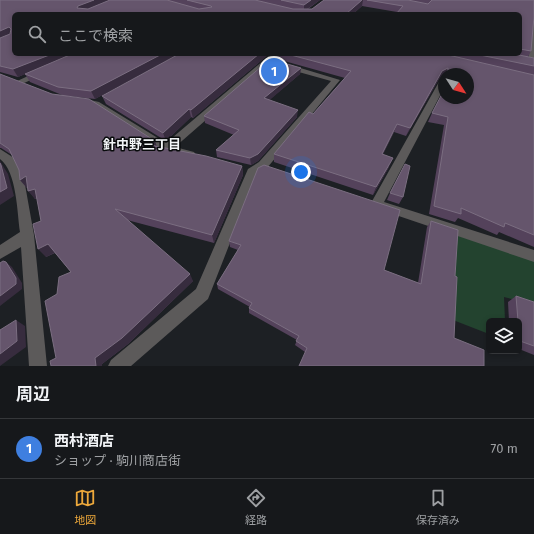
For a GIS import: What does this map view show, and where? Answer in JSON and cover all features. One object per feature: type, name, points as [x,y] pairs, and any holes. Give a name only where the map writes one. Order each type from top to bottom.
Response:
[{"type":"street","points":[[530,64],[534,24]]},
{"type":"street","points":[[117,366],[202,294],[254,169],[336,80],[272,57],[167,148]]},
{"type":"street","points":[[19,82],[52,68]]},
{"type":"street","points":[[6,78],[32,88]]},
{"type":"street","points":[[377,203],[438,91]]},
{"type":"street","points":[[81,102],[99,102],[167,148],[202,158]]},
{"type":"street","points":[[0,154],[10,161],[18,179],[27,235],[38,366]]},
{"type":"street","points":[[254,169],[279,170]]},
{"type":"street","points":[[362,198],[534,256]]},
{"type":"street","points":[[0,253],[27,235]]},
{"type":"green space","points":[[457,235],[534,261],[534,305],[504,297],[505,318],[486,318],[486,333],[453,320]]},
{"type":"building","points":[[0,0],[94,0],[78,6],[77,8],[88,9],[110,0],[167,0],[199,9],[212,7],[187,0],[255,0],[293,9],[312,9],[324,0],[362,0],[348,12],[12,12],[12,56],[47,56],[13,69],[0,66],[0,38],[10,34],[11,29],[9,27],[0,31]]},
{"type":"building","points":[[281,0],[311,0],[304,5]]},
{"type":"building","points":[[367,0],[408,0],[428,4],[432,0],[534,0],[531,51],[522,49],[522,12],[398,12],[403,6]]},
{"type":"building","points":[[67,56],[158,56],[91,91],[58,87],[25,74]]},
{"type":"building","points":[[175,56],[257,56],[191,110],[189,109],[163,133],[102,96]]},
{"type":"building","points":[[295,56],[453,56],[534,75],[534,235],[505,223],[504,227],[461,208],[461,214],[434,206],[448,117],[432,113],[438,102],[438,104],[474,104],[474,68],[438,68],[438,78],[410,128],[397,124],[382,154],[393,158],[376,187],[274,154],[309,112],[313,114],[351,71]]},
{"type":"building","points":[[485,56],[522,56],[534,58],[534,66]]},
{"type":"building","points":[[270,59],[301,68],[264,98],[298,110],[258,154],[250,158],[216,150],[239,130],[204,116]]},
{"type":"building","points":[[0,74],[52,94],[89,99],[155,141],[150,145],[206,156],[242,166],[212,235],[115,209],[190,274],[122,338],[95,358],[96,366],[51,366],[50,361],[56,358],[45,301],[57,294],[59,277],[71,272],[48,244],[38,249],[33,224],[41,221],[35,189],[28,191],[26,176],[20,180],[19,170],[9,149],[0,143]]},
{"type":"building","points":[[0,163],[7,188],[0,192]]},
{"type":"building","points":[[405,164],[410,166],[403,197],[390,193]]},
{"type":"building","points":[[264,165],[400,210],[384,270],[421,284],[431,221],[458,230],[455,276],[457,277],[454,338],[484,350],[484,366],[299,366],[307,348],[296,341],[299,336],[249,308],[252,303],[217,284],[241,245],[229,241],[258,168]]},
{"type":"building","points":[[3,261],[6,262],[16,278],[16,284],[0,296],[0,263]]},
{"type":"building","points":[[516,296],[534,302],[534,346],[522,342],[522,318],[518,318]]},
{"type":"building","points":[[16,320],[17,341],[0,354],[0,330]]},
{"type":"place","name":"西村酒店","points":[[274,71]]},
{"type":"district","name":"針中野三丁目","points":[[142,144]]}]
